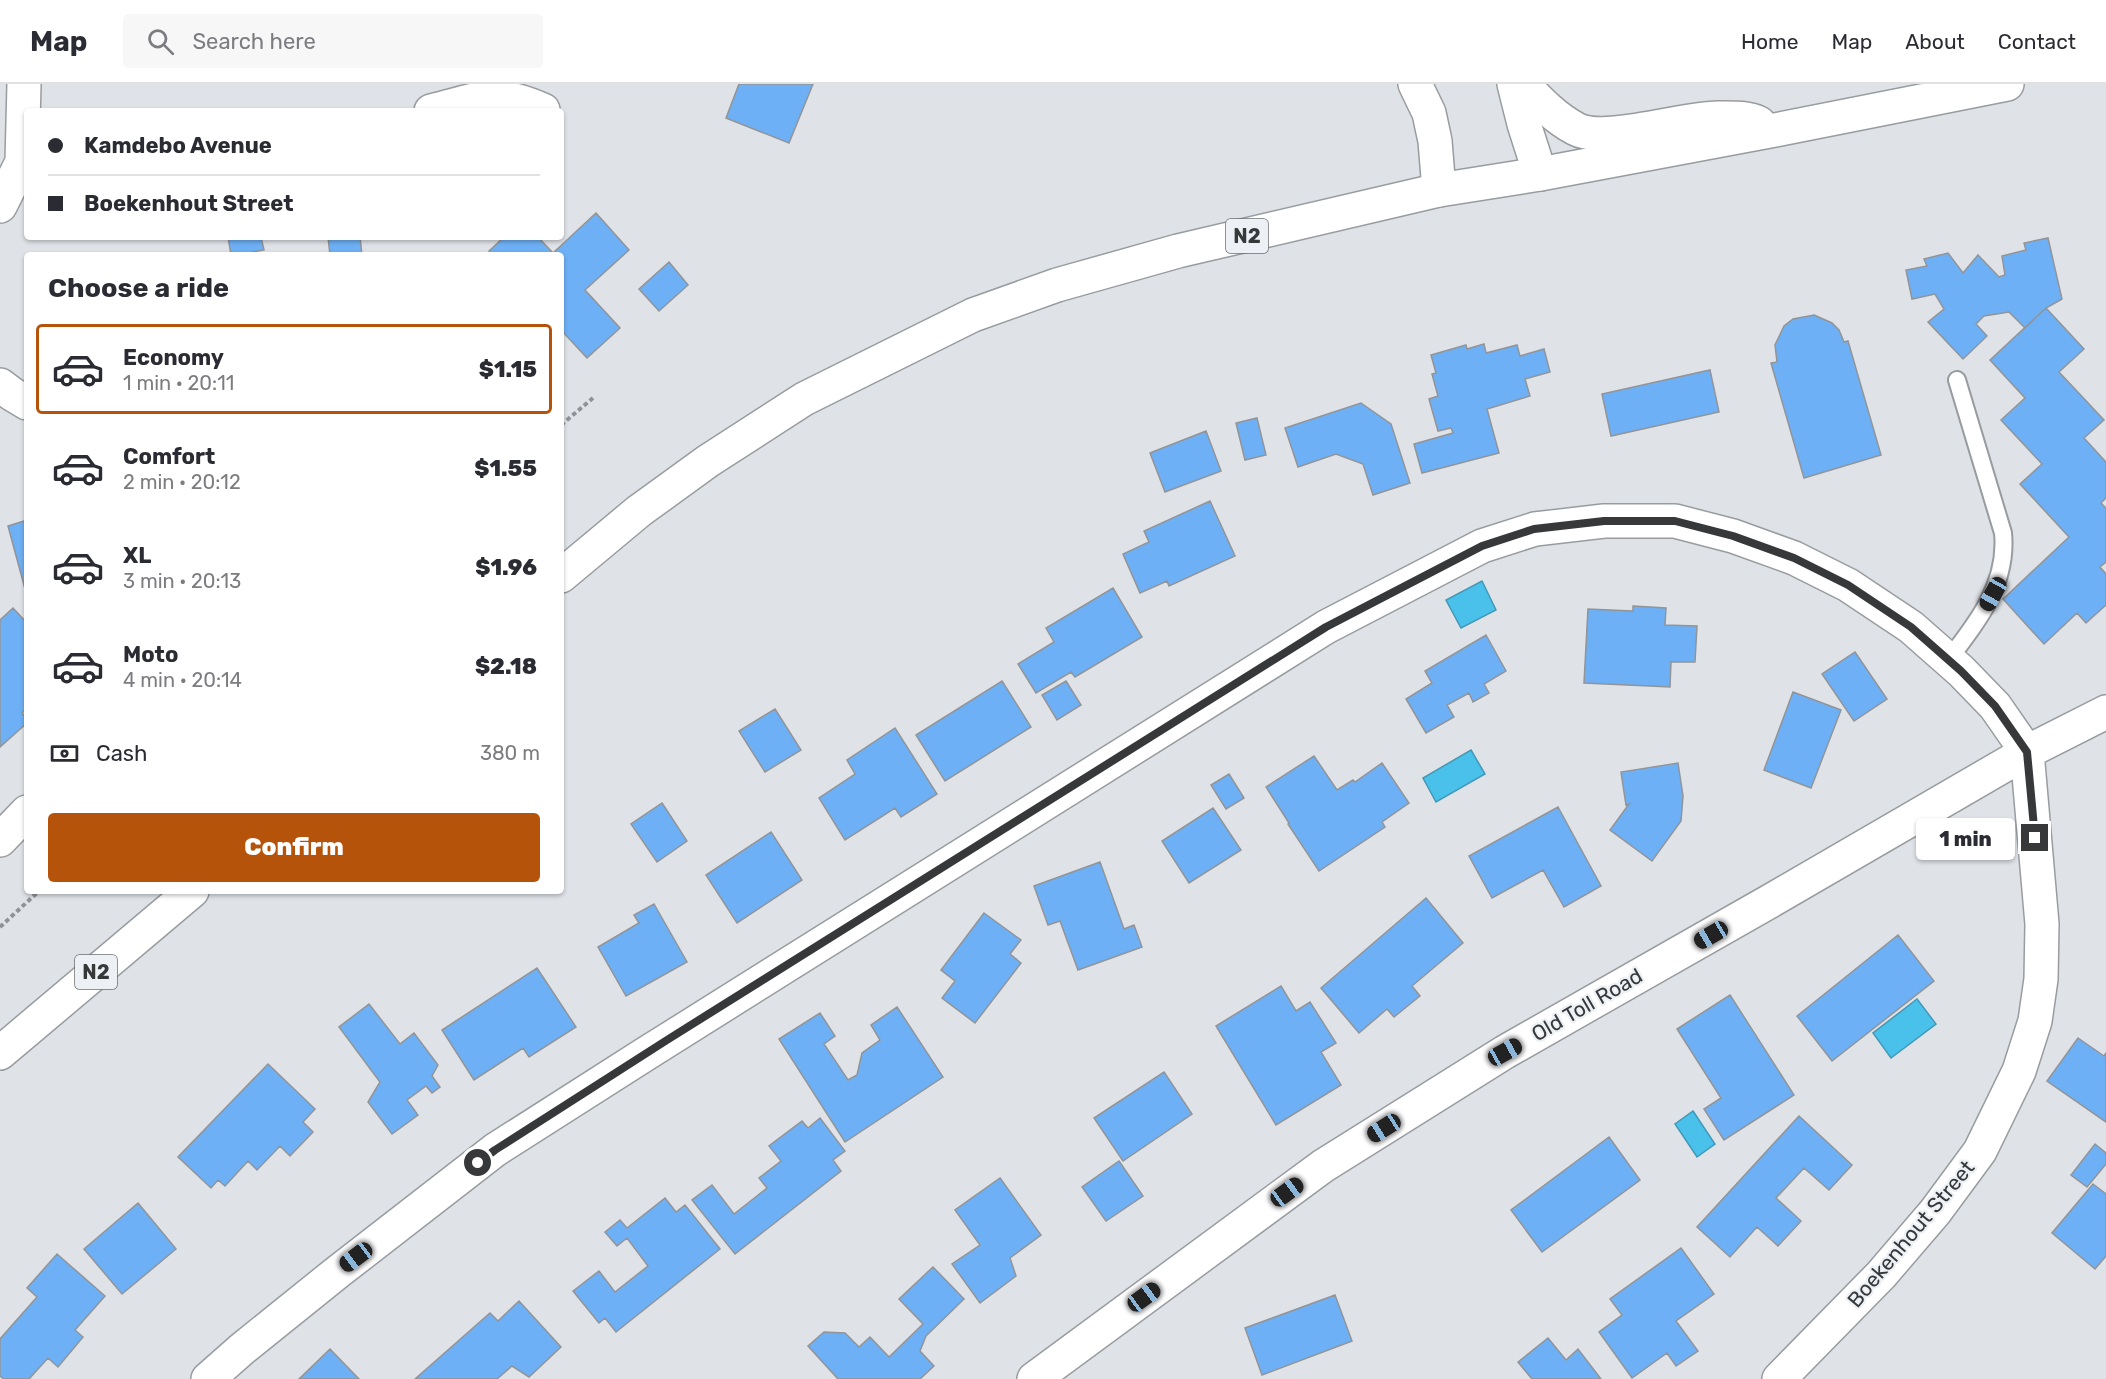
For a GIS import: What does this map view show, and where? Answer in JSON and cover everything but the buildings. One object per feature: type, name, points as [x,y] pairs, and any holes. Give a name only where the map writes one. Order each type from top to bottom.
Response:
[{"type":"main road","points":[[0,206],[16,161],[24,84]]},
{"type":"main road","points":[[1415,84],[1429,113],[1435,141],[1439,190]]},
{"type":"main road","points":[[1514,84],[1540,174]]},
{"type":"main road","points":[[1523,84],[1560,119],[1578,131],[1597,135],[1706,118],[1734,117],[1753,120],[1775,130]]},
{"type":"main road","name":"N2","points":[[564,574],[648,504],[708,461],[804,399],[973,315],[1057,285],[1178,252],[1439,190],[1540,174],[2007,84]]},
{"type":"main road","points":[[441,108],[483,96],[519,99],[539,108]]},
{"type":"main road","points":[[0,385],[24,401]]},
{"type":"main road","points":[[207,1379],[339,1270],[495,1150],[1326,627],[1482,546],[1534,529],[1604,521],[1675,521],[1733,536],[1784,555],[1848,585],[1911,627],[1995,706],[2027,752]]},
{"type":"main road","name":"Old Toll Road","points":[[1034,1379],[1323,1166],[1505,1052],[2027,752],[2106,712]]},
{"type":"main road","name":"Boekenhout Street","points":[[1779,1379],[1881,1275],[1935,1212],[1980,1151],[2019,1071],[2035,1021],[2041,968],[2042,924],[2027,752]]},
{"type":"main road","points":[[0,840],[24,815]]},
{"type":"main road","name":"N2","points":[[0,1053],[188,894]]},
{"type":"lane","points":[[1948,660],[1976,625],[1993,594],[2001,571],[2005,549],[2003,532],[1957,380]]},
{"type":"path","points":[[564,422],[593,398]]},
{"type":"path","points":[[0,927],[36,894]]},
{"type":"water","points":[[1482,581],[1496,610],[1461,628],[1446,600]]},
{"type":"water","points":[[1471,750],[1485,774],[1436,802],[1423,778]]},
{"type":"water","points":[[1917,999],[1936,1024],[1891,1058],[1873,1033]]},
{"type":"water","points":[[1693,1111],[1715,1144],[1697,1157],[1675,1124]]},
{"type":"route","points":[[478,1163],[647,1053],[1326,627],[1482,546],[1534,529],[1604,521],[1675,521],[1733,536],[1794,558],[1848,585],[1911,627],[1961,671],[1995,706],[2027,752],[2035,838]]}]
